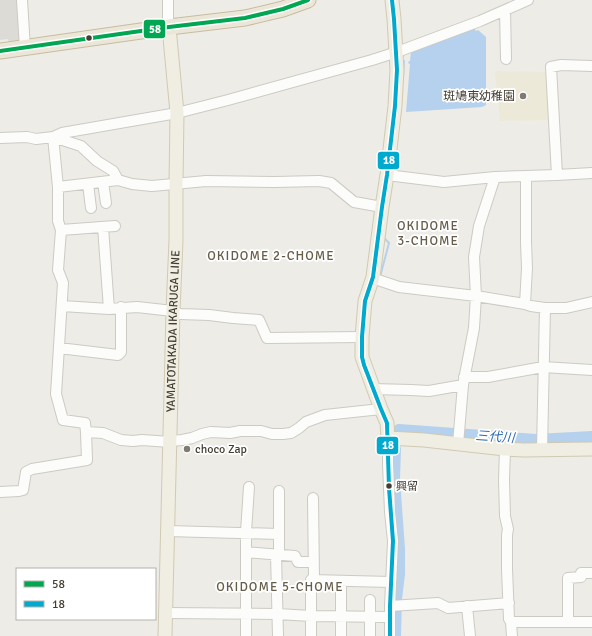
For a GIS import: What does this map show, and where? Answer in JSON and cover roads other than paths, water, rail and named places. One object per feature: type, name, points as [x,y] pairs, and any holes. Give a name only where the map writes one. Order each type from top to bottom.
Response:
[{"type":"highway","points":[[0,51],[169,27],[245,18],[287,4],[308,0]]},
{"type":"main road","points":[[392,0],[397,52],[397,70],[390,176],[382,207],[375,279],[365,300],[362,337],[362,357],[387,423],[388,438],[459,437],[505,449],[542,443],[592,449]]},
{"type":"main road","name":"YAMATOTAKADA IKARUGA LINE","points":[[165,636],[176,240],[177,113],[169,27]]},
{"type":"street","points":[[22,0],[25,48]]},
{"type":"street","points":[[168,0],[169,27]]},
{"type":"street","points":[[0,138],[28,137],[36,139],[54,137],[62,133],[177,113],[228,100],[397,52],[480,21],[528,0]]},
{"type":"street","points":[[505,10],[506,59]]},
{"type":"street","points":[[557,175],[551,67],[592,66]]},
{"type":"street","points":[[54,137],[81,146],[97,161],[113,171],[118,180]]},
{"type":"street","points":[[0,492],[23,490],[26,472],[32,469],[87,460],[85,423],[62,420],[56,394],[63,283],[58,270],[61,230],[58,221],[58,187],[54,137]]},
{"type":"street","points":[[390,176],[444,182],[495,177],[592,173]]},
{"type":"street","points":[[525,304],[527,268],[526,176]]},
{"type":"street","points":[[459,437],[463,381],[474,328],[476,296],[474,257],[479,226],[495,177]]},
{"type":"street","points":[[58,187],[118,180],[132,184],[145,185],[206,181],[319,181],[331,183],[354,202],[382,207]]},
{"type":"street","points":[[104,182],[106,203]]},
{"type":"street","points":[[88,184],[91,208]]},
{"type":"street","points":[[61,230],[115,226]]},
{"type":"street","points":[[103,227],[109,309]]},
{"type":"street","points":[[375,279],[399,287],[476,296],[545,308],[566,308],[592,302]]},
{"type":"street","points":[[62,306],[109,309],[137,307],[173,311],[180,314],[259,320],[266,338],[362,337]]},
{"type":"street","points":[[59,348],[118,355],[121,352],[121,307]]},
{"type":"street","points":[[542,443],[545,308]]},
{"type":"street","points":[[373,389],[429,391],[463,381],[543,367],[592,370]]},
{"type":"street","points":[[86,432],[103,433],[121,440],[170,442],[192,438],[211,432],[226,433],[261,431],[272,434],[283,434],[291,433],[306,422],[325,415],[381,409]]},
{"type":"street","points":[[388,438],[389,488],[393,541],[391,582],[395,606],[390,617],[390,636]]},
{"type":"street","points":[[505,449],[505,516],[508,529],[509,619],[511,622],[512,636]]},
{"type":"street","points":[[246,636],[246,532],[249,487]]},
{"type":"street","points":[[278,636],[279,491]]},
{"type":"street","points":[[311,636],[311,580],[314,577],[313,498]]},
{"type":"street","points":[[168,531],[279,534]]},
{"type":"street","points":[[246,552],[295,556],[298,562],[313,562]]},
{"type":"street","points":[[568,622],[568,578],[581,577],[581,573],[592,573]]},
{"type":"street","points":[[311,580],[391,582]]},
{"type":"street","points":[[341,581],[341,636]]},
{"type":"street","points":[[370,600],[370,636]]},
{"type":"street","points":[[395,606],[438,603],[448,608],[509,603]]},
{"type":"street","points":[[467,606],[470,636]]},
{"type":"street","points":[[166,613],[390,617]]},
{"type":"street","points":[[511,622],[592,622]]},
{"type":"water","points":[[474,28],[486,37],[486,105],[482,107],[406,112],[410,64],[408,63],[410,61],[411,52]]},
{"type":"waterway","points":[[403,78],[404,61]]},
{"type":"waterway","points":[[380,277],[389,243],[383,237]]},
{"type":"waterway","name":"三代川","points":[[392,429],[399,430]]},
{"type":"waterway","name":"三代川","points":[[399,430],[536,440],[592,437]]},
{"type":"waterway","name":"三代川","points":[[395,449],[394,479],[399,549],[399,574],[396,599],[395,636]]},
{"type":"place","name":"斑鳩東幼稚園","points":[[523,96]]},
{"type":"place","name":"choco Zap","points":[[187,449]]},
{"type":"place","name":"興留","points":[[389,486]]},
{"type":"district","name":"OKIDOME 3-CHOME","points":[[428,234]]},
{"type":"district","name":"OKIDOME 2-CHOME","points":[[271,256]]},
{"type":"district","name":"OKIDOME 5-CHOME","points":[[280,587]]}]
